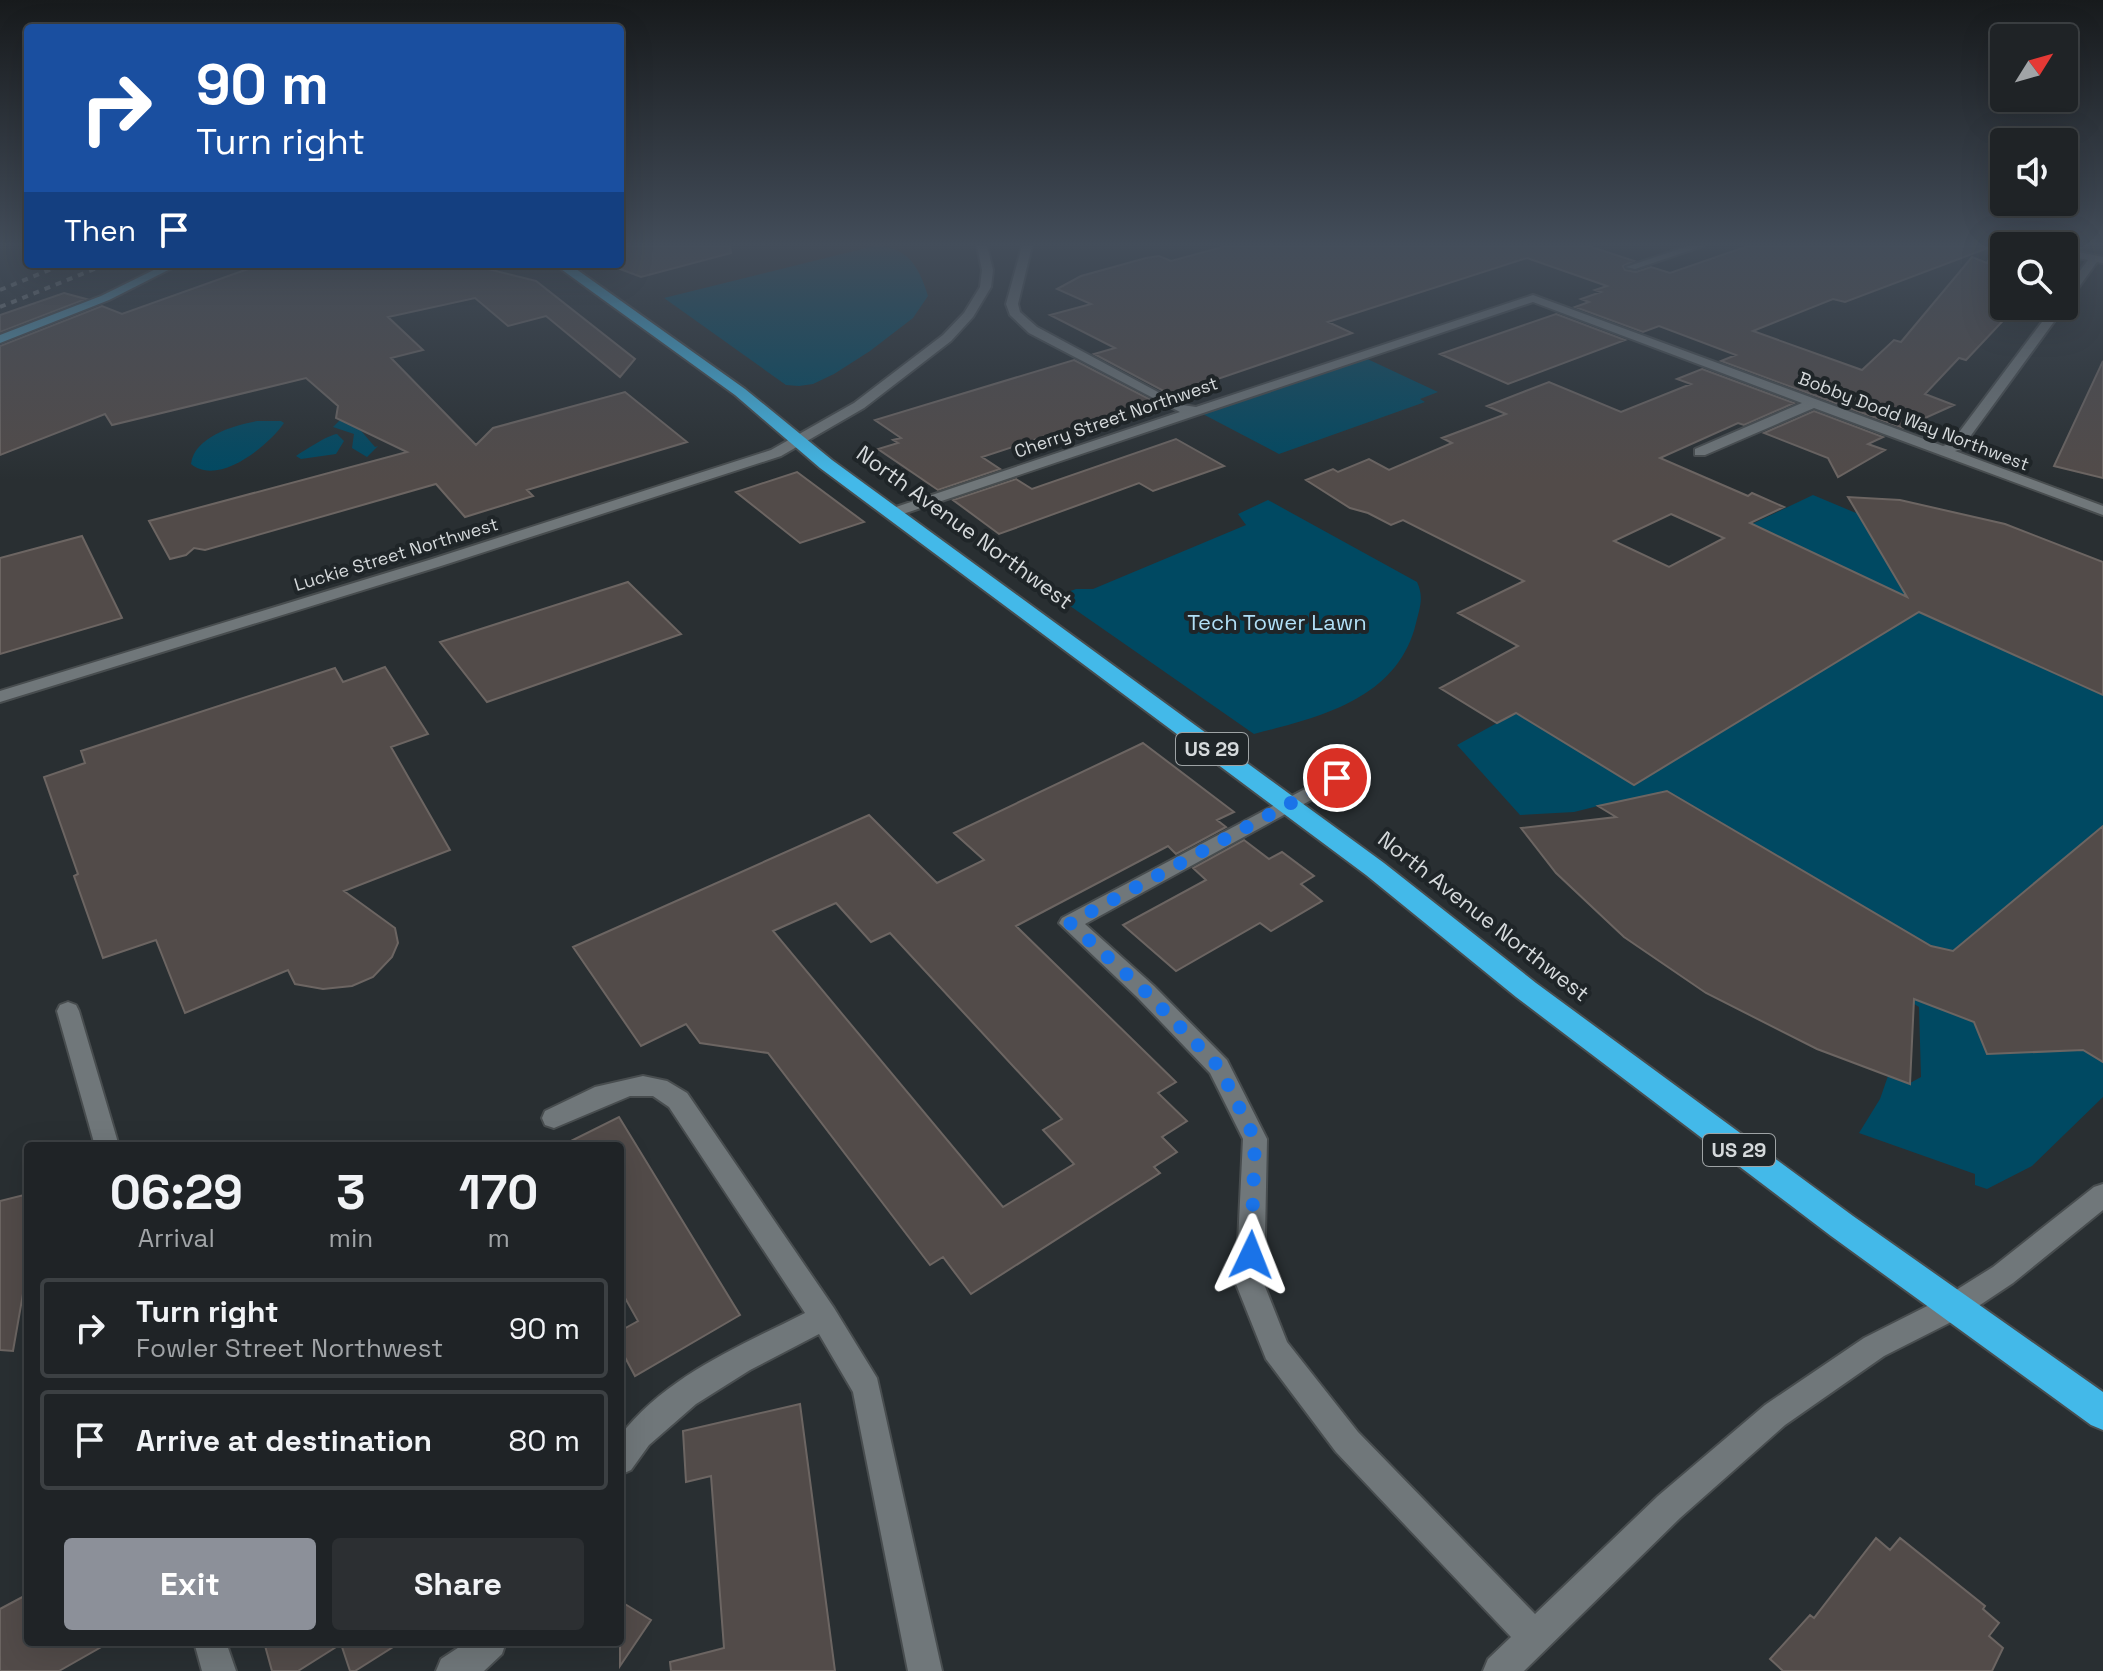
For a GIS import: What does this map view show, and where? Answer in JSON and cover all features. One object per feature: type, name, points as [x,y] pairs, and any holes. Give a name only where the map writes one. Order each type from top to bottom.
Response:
[{"type":"highway","name":"North Avenue Northwest","points":[[644,324],[740,392],[826,464],[1375,869],[1526,990],[1842,1226],[2103,1413]]},
{"type":"main road","points":[[0,339],[38,324]]},
{"type":"street","name":"Luckie Street Northwest","points":[[0,697],[748,463],[802,441],[880,391],[954,333],[961,324]]},
{"type":"street","points":[[1025,324],[1063,348],[1178,408],[1197,411]]},
{"type":"street","name":"Cherry Street Northwest","points":[[892,513],[1456,324]]},
{"type":"street","name":"Bobby Dodd Way Northwest","points":[[1605,324],[2103,511]]},
{"type":"street","points":[[1943,451],[1956,446],[2047,324]]},
{"type":"street","points":[[1700,452],[1814,403]]},
{"type":"street","points":[[1337,778],[1070,923],[1146,992],[1219,1067],[1255,1139],[1250,1284],[1276,1350],[1347,1442],[1534,1637]]},
{"type":"street","points":[[68,1011],[106,1142]]},
{"type":"street","points":[[554,1118],[595,1098],[635,1086],[657,1087],[678,1100],[824,1317],[867,1388],[925,1671]]},
{"type":"street","points":[[1500,1671],[1669,1507],[1775,1415],[1874,1347],[1955,1306],[2003,1275],[2093,1203]]},
{"type":"street","points":[[624,1454],[635,1437],[689,1390],[824,1317]]},
{"type":"street","points":[[211,1646],[219,1671]]},
{"type":"street","points":[[453,1671],[486,1646]]},
{"type":"green space","points":[[700,324],[905,324],[834,374],[813,384],[786,385]]},
{"type":"green space","points":[[1361,356],[1438,392],[1420,399],[1425,402],[1279,454],[1197,411]]},
{"type":"green space","points":[[340,420],[356,425],[375,447],[378,446],[367,457],[352,448],[354,434],[333,427]]},
{"type":"green space","points":[[257,421],[284,423],[255,452],[229,467],[202,470],[191,464],[199,446],[216,434]]},
{"type":"green space","points":[[337,434],[344,441],[336,454],[301,459],[296,456],[322,440]]},
{"type":"green space","points":[[1813,495],[1856,513],[1849,497],[1899,500],[2005,524],[2103,562],[2103,1097],[2032,1166],[1987,1189],[1975,1185],[1975,1174],[1859,1133],[1880,1099],[1888,1076],[1910,1083],[1921,1077],[1919,1007],[1598,806],[1574,812],[1520,815],[1457,745],[1497,723],[1440,688]]},
{"type":"green space","name":"Tech Tower Lawn","points":[[1268,500],[1417,582],[1421,602],[1407,649],[1392,670],[1374,687],[1330,711],[1254,734],[1060,599],[1059,595],[1076,589],[1093,589],[1246,525],[1238,514]]},
{"type":"building","points":[[0,324],[21,324],[0,332]]},
{"type":"building","points":[[56,324],[395,324],[423,350],[391,358],[476,445],[493,428],[625,392],[687,442],[527,490],[533,496],[465,517],[436,484],[205,550],[194,548],[186,555],[170,559],[149,521],[407,452],[336,418],[338,406],[306,378],[112,425],[105,414],[0,455],[0,346]]},
{"type":"building","points":[[556,324],[591,324],[635,359],[620,377]]},
{"type":"building","points":[[1068,324],[1332,324],[1352,333],[1171,395],[1094,354],[1115,348]]},
{"type":"building","points":[[1527,324],[1582,324],[1625,340],[1508,384],[1440,354]]},
{"type":"building","points":[[1621,324],[1771,324],[1753,331],[1862,370],[1894,340],[1901,342],[1916,324],[2000,324],[1966,360],[1959,358],[1925,394],[1954,405],[1903,428],[1721,361],[1736,355],[1659,326],[1643,332]]},
{"type":"building","points":[[1074,360],[1153,401],[982,457],[1000,469],[938,490],[878,449],[898,443],[893,440],[901,438],[875,420]]},
{"type":"building","points":[[2103,361],[2103,478],[2054,466]]},
{"type":"building","points":[[1702,369],[1794,403],[1744,425],[1738,423],[1660,458],[1748,496],[1752,493],[1784,507],[1750,523],[1907,597],[1848,497],[1900,500],[2005,524],[2103,562],[2103,695],[1919,612],[1634,785],[1516,713],[1497,723],[1440,688],[1518,646],[1458,613],[1524,581],[1403,520],[1391,525],[1350,508],[1306,480],[1333,469],[1338,472],[1369,459],[1389,470],[1452,443],[1442,438],[1506,414],[1487,406],[1549,382],[1621,412],[1691,384],[1677,379]],"holes":[[[1671,514],[1724,538],[1669,567],[1614,541]]]},
{"type":"building","points":[[1814,411],[1883,437],[1868,444],[1885,450],[1838,477],[1828,458],[1764,433]]},
{"type":"building","points":[[1176,439],[1224,466],[1153,491],[1139,483],[999,534],[953,500],[1016,479],[1032,489]]},
{"type":"building","points":[[797,472],[864,522],[800,543],[736,492]]},
{"type":"building","points":[[82,536],[122,618],[0,654],[0,558]]},
{"type":"building","points":[[628,582],[681,634],[487,702],[440,642]]},
{"type":"building","points":[[385,667],[428,734],[391,747],[450,850],[344,891],[395,928],[398,943],[392,957],[373,977],[352,986],[323,989],[295,984],[288,970],[185,1013],[156,940],[103,958],[44,777],[85,763],[81,751],[335,668],[343,682]]},
{"type":"building","points":[[1143,743],[1234,812],[1217,820],[1226,827],[1176,854],[1168,846],[1016,926],[1176,1082],[1158,1093],[1187,1121],[1162,1137],[1177,1152],[1154,1167],[1160,1173],[971,1294],[943,1257],[930,1265],[768,1053],[700,1043],[686,1024],[641,1046],[573,947],[869,815],[937,883],[984,860],[954,833]],"holes":[[[836,903],[871,942],[890,933],[1062,1119],[1043,1130],[1074,1164],[1003,1207],[773,931]]]},
{"type":"building","points":[[1667,791],[1931,946],[1953,951],[2103,826],[2103,1062],[2083,1050],[1987,1054],[1974,1022],[1914,999],[1910,1084],[1817,1049],[1706,993],[1624,937],[1556,873],[1521,828],[1616,817],[1598,806]]},
{"type":"building","points":[[1244,840],[1269,859],[1282,852],[1314,876],[1301,884],[1322,901],[1271,931],[1260,923],[1176,971],[1123,925],[1206,880],[1193,868]]},
{"type":"building","points":[[619,1117],[740,1315],[635,1376],[624,1355],[624,1329],[638,1321],[624,1296],[624,1142],[569,1142]]},
{"type":"building","points":[[24,1195],[24,1288],[13,1351],[0,1350],[0,1201]]},
{"type":"building","points":[[800,1404],[835,1671],[671,1671],[670,1662],[724,1648],[711,1476],[686,1482],[683,1431]]},
{"type":"building","points":[[1876,1538],[1890,1550],[1900,1538],[1985,1606],[1983,1609],[1999,1623],[1989,1636],[2003,1648],[1992,1671],[1783,1671],[1770,1659],[1810,1615],[1814,1618]]},
{"type":"building","points":[[24,1596],[24,1646],[103,1646],[59,1671],[0,1671],[0,1609]]},
{"type":"building","points":[[624,1603],[651,1620],[620,1666],[620,1646],[624,1646]]},
{"type":"building","points":[[265,1646],[338,1646],[298,1671],[272,1671]]},
{"type":"building","points":[[342,1646],[395,1646],[355,1671],[350,1671]]},
{"type":"route","points":[[1251,1255],[1255,1139],[1219,1067],[1146,992],[1070,923],[1337,778]]}]
